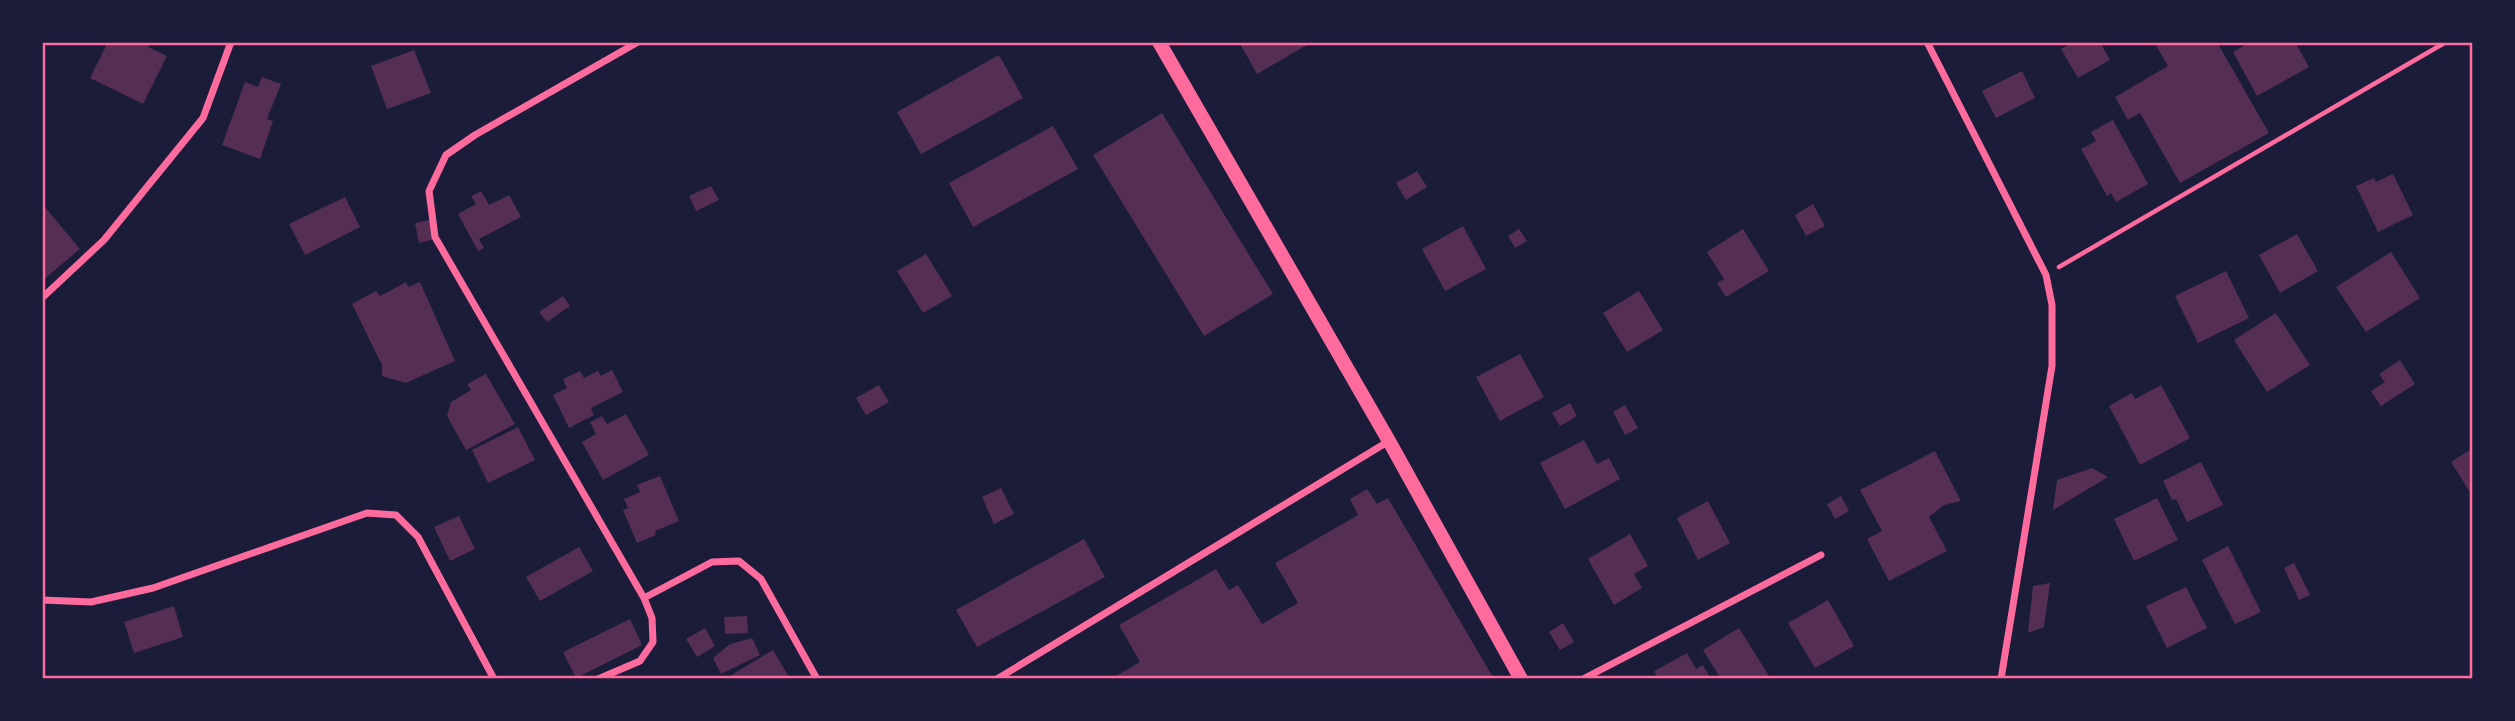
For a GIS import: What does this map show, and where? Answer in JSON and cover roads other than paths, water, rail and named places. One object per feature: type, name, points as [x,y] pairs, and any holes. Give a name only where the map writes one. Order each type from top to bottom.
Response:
[{"type":"main road","points":[[1159,42],[1521,679]]},
{"type":"street","points":[[42,298],[104,240],[203,118],[231,42]]},
{"type":"street","points":[[598,679],[640,661],[653,642],[652,618],[644,598],[435,237],[429,191],[446,155],[475,135],[638,42]]},
{"type":"street","points":[[1927,42],[2046,275],[2052,305],[2052,366],[2001,679]]},
{"type":"street","points":[[997,679],[1388,441]]},
{"type":"street","points":[[42,600],[91,602],[153,588],[367,513],[396,515],[418,537],[494,679]]},
{"type":"street","points":[[1583,679],[1821,555]]},
{"type":"street","points":[[644,598],[712,562],[739,561],[761,579],[817,679]]}]
